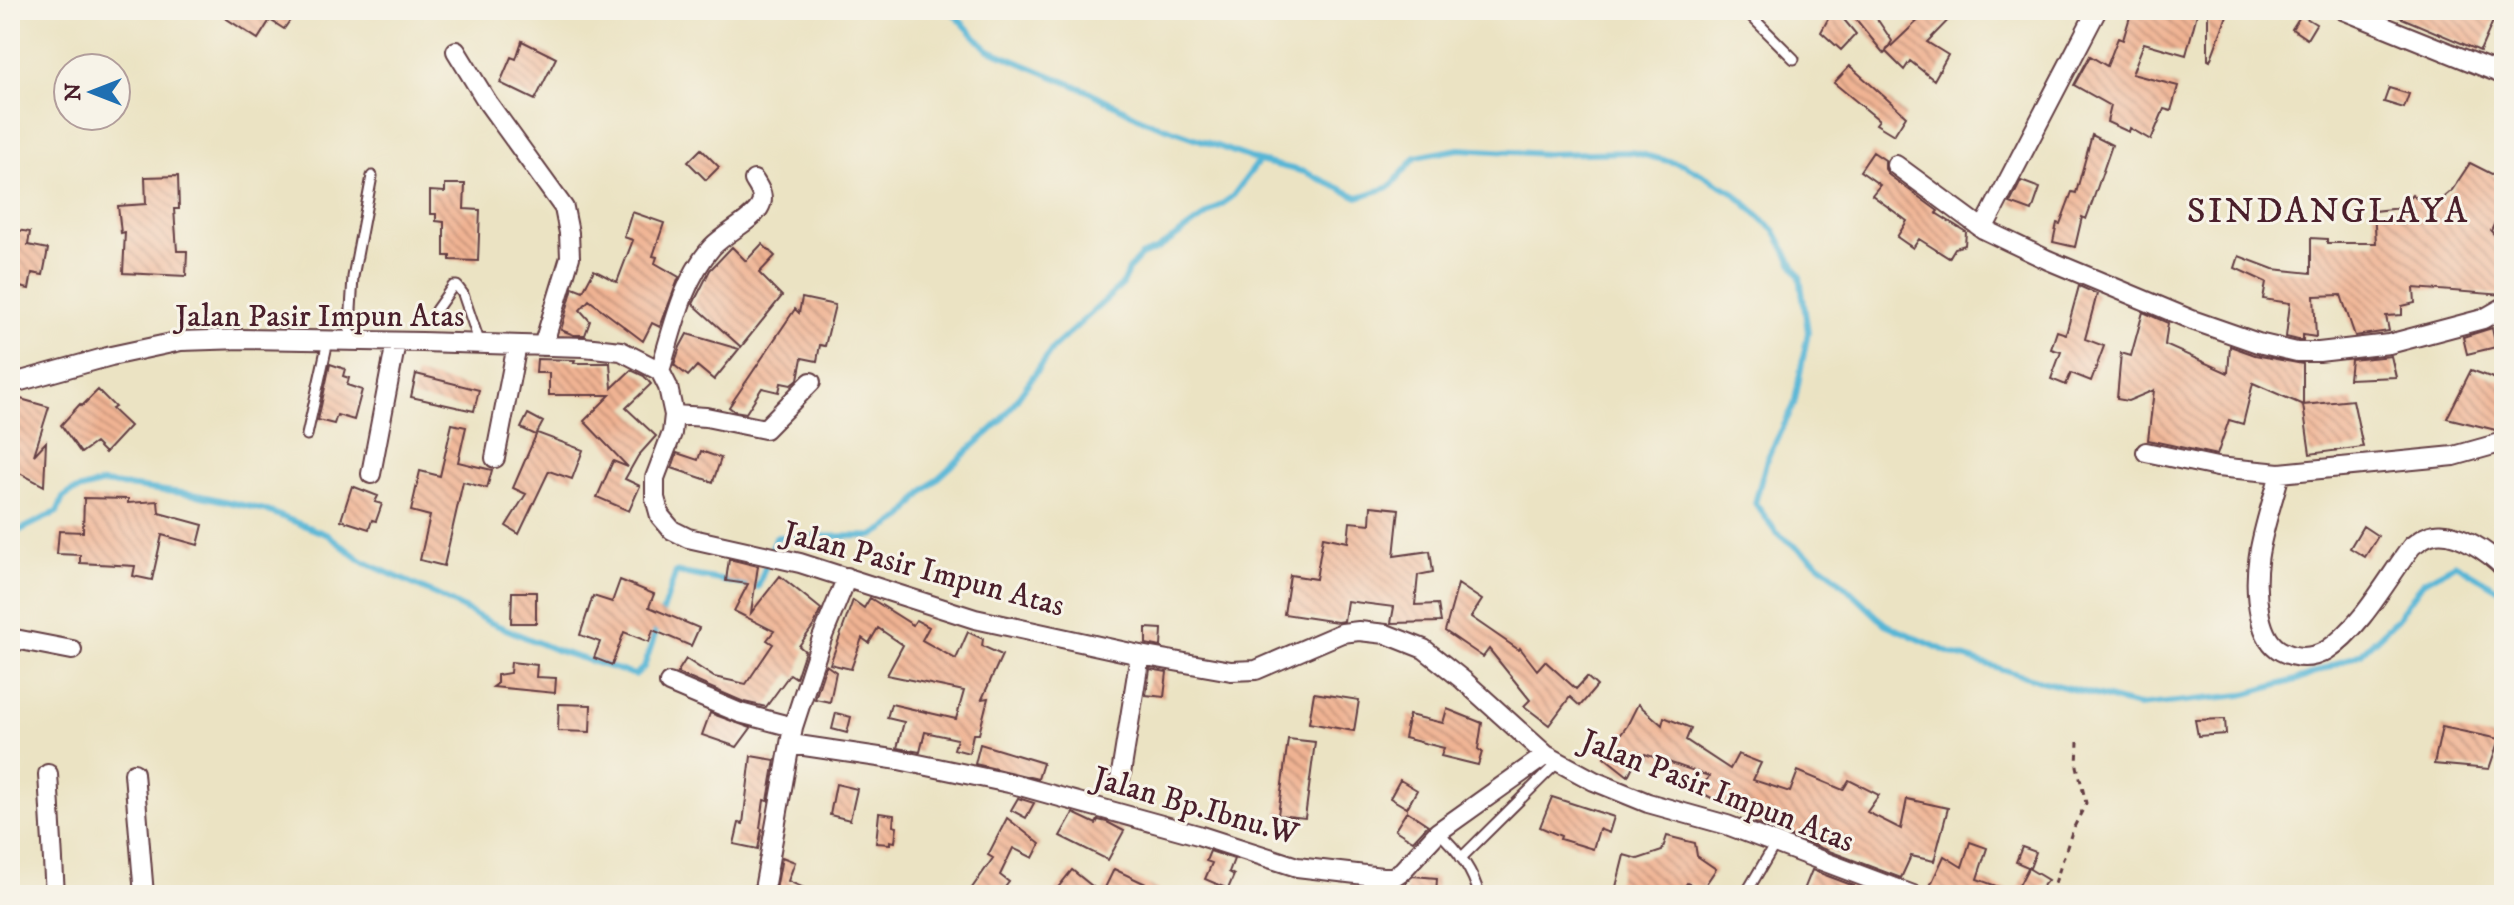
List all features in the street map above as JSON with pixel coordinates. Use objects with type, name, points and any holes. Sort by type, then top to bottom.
[{"type":"street","points":[[1983,229],[2097,10]]},
{"type":"street","points":[[2343,10],[2381,18],[2504,75]]},
{"type":"street","points":[[456,51],[488,103],[564,208],[570,257],[543,346]]},
{"type":"street","points":[[1896,165],[1983,229],[2048,260],[2192,320],[2258,343],[2297,352],[2393,343],[2483,319],[2504,307]]},
{"type":"street","points":[[754,180],[761,191],[759,209],[716,243],[702,259],[689,284],[660,371],[668,387],[674,415],[706,417],[765,429],[811,382]]},
{"type":"street","name":"Jalan Pasir Impun Atas","points":[[10,384],[111,356],[181,341],[242,339],[517,345],[621,351],[660,371]]},
{"type":"street","points":[[371,474],[396,342]]},
{"type":"street","points":[[495,458],[517,345]]},
{"type":"street","name":"Jalan Pasir Impun Atas","points":[[674,415],[672,433],[655,478],[655,498],[660,516],[672,530],[688,538],[800,563],[975,619],[1140,655],[1231,671],[1256,670],[1342,633],[1386,634],[1424,649],[1552,758],[1594,781],[1648,803],[1727,825],[1913,895]]},
{"type":"street","points":[[2146,452],[2217,467],[2280,473],[2454,456],[2504,442]]},
{"type":"street","points":[[2280,473],[2256,561],[2256,595],[2263,631],[2275,648],[2294,658],[2327,650],[2351,628],[2412,546],[2424,538],[2437,533],[2461,538],[2492,556],[2504,568]]},
{"type":"street","points":[[763,895],[792,736],[822,638],[847,577]]},
{"type":"street","points":[[10,638],[72,650]]},
{"type":"street","points":[[1120,780],[1140,655]]},
{"type":"street","name":"Jalan Bp.Ibnu.W","points":[[669,683],[792,736],[1009,783],[1198,835],[1297,867],[1332,873],[1393,877],[1417,857],[1438,832],[1552,758]]},
{"type":"street","points":[[134,773],[144,895]]},
{"type":"street","points":[[48,774],[55,895]]},
{"type":"lane","points":[[1745,10],[1794,59]]},
{"type":"lane","points":[[349,342],[353,277],[372,176]]},
{"type":"lane","points":[[436,310],[453,286],[457,286],[463,294],[480,344]]},
{"type":"lane","points":[[307,435],[328,341]]},
{"type":"lane","points":[[1461,858],[1552,758]]},
{"type":"lane","points":[[1438,832],[1452,844],[1475,879],[1479,895]]},
{"type":"lane","points":[[1745,895],[1775,844]]},
{"type":"path","points":[[2051,895],[2073,829],[2086,803],[2077,766],[2078,742]]},
{"type":"building","points":[[213,10],[297,10],[284,29],[270,20],[258,39]]},
{"type":"building","points":[[1833,10],[1856,34],[1841,50],[1821,32]]},
{"type":"building","points":[[1862,10],[1871,10],[1892,41],[1886,51],[1929,10],[1958,10],[1927,42],[1948,55],[1934,80],[1910,61],[1904,70],[1886,52],[1884,54],[1855,18]]},
{"type":"building","points":[[2132,10],[2198,10],[2186,55],[2144,43],[2132,74],[2178,86],[2171,111],[2164,109],[2151,140],[2130,128],[2129,132],[2107,122],[2111,106],[2074,85],[2090,56],[2107,66],[2118,38],[2123,40]]},
{"type":"building","points":[[2208,10],[2229,10],[2210,61],[2208,60]]},
{"type":"building","points":[[2383,10],[2498,10],[2480,51]]},
{"type":"building","points":[[2301,15],[2316,24],[2307,39],[2292,29]]},
{"type":"building","points":[[522,41],[556,58],[535,100],[500,83],[511,57],[516,59]]},
{"type":"building","points":[[1850,66],[1906,116],[1894,135],[1876,124],[1879,120],[1834,83]]},
{"type":"building","points":[[2389,88],[2409,94],[2404,108],[2384,102]]},
{"type":"building","points":[[2092,135],[2112,145],[2093,200],[2086,219],[2082,217],[2075,247],[2053,242],[2057,223],[2060,224],[2072,192],[2076,193]]},
{"type":"building","points":[[701,149],[719,167],[706,180],[688,162]]},
{"type":"building","points":[[1873,152],[1885,160],[1889,175],[1938,211],[1936,213],[1966,232],[1965,245],[1955,248],[1949,258],[1919,239],[1913,248],[1897,237],[1907,221],[1872,195],[1880,185],[1860,171]]},
{"type":"building","points":[[2470,163],[2504,180],[2504,203],[2491,231],[2504,245],[2504,295],[2414,288],[2415,303],[2402,306],[2402,315],[2386,316],[2389,331],[2355,336],[2341,295],[2314,296],[2316,337],[2303,335],[2303,340],[2298,340],[2286,337],[2290,303],[2263,299],[2266,282],[2235,268],[2239,256],[2273,269],[2311,273],[2311,238],[2327,239],[2327,243],[2376,243],[2374,211],[2400,208],[2412,194],[2430,209],[2452,190]]},
{"type":"building","points":[[178,176],[179,209],[174,209],[177,251],[187,251],[186,276],[123,273],[125,232],[121,233],[118,206],[146,204],[145,177]]},
{"type":"building","points":[[2021,181],[2040,188],[2032,211],[2010,203]]},
{"type":"building","points":[[445,184],[465,184],[464,209],[480,210],[478,261],[450,260],[450,256],[444,256],[444,222],[436,221],[436,214],[430,214],[430,191],[445,192]]},
{"type":"building","points":[[632,212],[664,223],[653,256],[657,257],[655,263],[679,277],[660,327],[652,323],[643,341],[589,300],[580,310],[590,321],[585,335],[561,330],[573,287],[583,291],[594,270],[617,282],[633,240],[624,237]]},
{"type":"building","points":[[10,229],[30,232],[28,245],[48,249],[43,275],[32,273],[29,289],[10,285]]},
{"type":"building","points":[[762,244],[775,256],[759,273],[782,296],[741,347],[693,304],[710,270],[732,247],[746,261]]},
{"type":"building","points":[[2079,286],[2097,294],[2085,339],[2104,346],[2091,381],[2071,373],[2066,385],[2051,379],[2061,352],[2051,349],[2057,331],[2066,334]]},
{"type":"building","points":[[802,298],[835,305],[825,346],[820,345],[817,361],[802,358],[798,379],[791,385],[781,383],[779,392],[762,388],[746,413],[734,411],[729,407],[795,309],[799,313]]},
{"type":"building","points":[[2143,312],[2168,323],[2165,345],[2228,373],[2230,346],[2255,355],[2303,364],[2303,405],[2253,383],[2243,424],[2229,420],[2217,455],[2148,440],[2154,390],[2128,401],[2117,399],[2121,353],[2131,356]]},
{"type":"building","points":[[2492,328],[2496,347],[2467,354],[2463,337]]},
{"type":"building","points":[[687,334],[739,349],[714,380],[697,366],[688,376],[674,365]]},
{"type":"building","points":[[2391,356],[2396,377],[2349,379],[2351,360]]},
{"type":"building","points":[[537,359],[610,363],[612,388],[631,370],[644,376],[651,384],[626,408],[656,436],[638,456],[625,479],[640,486],[629,511],[597,497],[613,461],[628,467],[584,421],[610,395],[549,395],[549,373],[536,373]]},
{"type":"building","points":[[330,364],[345,369],[343,376],[349,378],[347,385],[362,390],[354,420],[337,415],[334,424],[318,420]]},
{"type":"building","points":[[2471,370],[2504,382],[2504,418],[2500,431],[2447,418]]},
{"type":"building","points":[[416,374],[479,390],[474,411],[411,397]]},
{"type":"building","points":[[98,390],[130,426],[105,453],[95,443],[81,453],[61,425]]},
{"type":"building","points":[[10,396],[49,407],[34,455],[46,442],[44,486],[10,468]]},
{"type":"building","points":[[2353,400],[2363,447],[2310,454],[2303,405]]},
{"type":"building","points":[[528,414],[543,422],[537,433],[583,450],[572,479],[549,471],[519,534],[506,526],[526,494],[513,488],[536,435],[521,428]]},
{"type":"building","points":[[452,424],[466,427],[458,462],[492,470],[487,488],[463,482],[444,566],[420,560],[430,516],[411,511],[420,471],[440,476]]},
{"type":"building","points":[[701,451],[721,458],[713,482],[672,468],[677,453],[698,460]]},
{"type":"building","points":[[352,486],[378,496],[375,502],[382,504],[376,521],[372,520],[369,529],[341,520]]},
{"type":"building","points":[[84,498],[128,499],[128,503],[158,501],[159,513],[203,525],[198,545],[162,535],[152,580],[133,576],[135,566],[80,563],[80,555],[57,554],[59,531],[83,532]]},
{"type":"building","points":[[1371,506],[1399,509],[1394,556],[1430,551],[1433,572],[1418,575],[1415,605],[1438,604],[1441,622],[1391,623],[1394,607],[1347,601],[1344,621],[1284,614],[1290,575],[1316,579],[1323,537],[1348,542],[1350,522],[1370,524]]},
{"type":"building","points":[[2363,526],[2378,536],[2365,557],[2350,548]]},
{"type":"building","points":[[729,559],[758,566],[751,613],[780,576],[821,609],[799,646],[805,651],[796,678],[790,674],[766,707],[744,702],[677,673],[686,659],[714,677],[746,684],[773,644],[767,640],[774,631],[734,611],[748,584],[726,581]]},
{"type":"building","points":[[620,580],[654,594],[649,607],[699,628],[691,646],[653,630],[649,642],[624,632],[612,665],[594,658],[600,642],[580,635],[593,596],[612,602]]},
{"type":"building","points":[[1458,584],[1482,600],[1471,617],[1520,648],[1537,670],[1545,661],[1576,689],[1587,677],[1597,686],[1580,706],[1570,697],[1549,725],[1524,706],[1530,700],[1489,649],[1483,657],[1445,631]]},
{"type":"building","points":[[512,592],[536,592],[536,623],[511,623]]},
{"type":"building","points":[[870,598],[913,625],[916,620],[929,627],[922,640],[956,659],[968,632],[983,639],[982,646],[1002,655],[982,699],[988,698],[979,734],[973,734],[969,753],[954,749],[957,739],[925,732],[920,752],[897,748],[904,722],[887,718],[891,704],[956,719],[964,691],[887,675],[903,645],[878,628],[869,643],[862,638],[851,669],[830,664],[853,600],[864,608]]},
{"type":"building","points":[[1146,628],[1162,629],[1161,647],[1146,644]]},
{"type":"building","points":[[511,662],[537,665],[536,677],[556,678],[555,693],[493,687],[497,684],[497,675],[510,673]]},
{"type":"building","points":[[826,665],[836,672],[830,702],[815,699]]},
{"type":"building","points":[[1150,669],[1167,672],[1164,697],[1146,695]]},
{"type":"building","points":[[1314,693],[1359,700],[1354,731],[1309,723]]},
{"type":"building","points":[[559,704],[591,705],[590,732],[558,731]]},
{"type":"building","points":[[1638,704],[1662,725],[1664,717],[1691,728],[1686,740],[1730,769],[1738,754],[1761,763],[1753,780],[1790,792],[1798,771],[1843,790],[1849,780],[1879,795],[1867,812],[1901,829],[1907,799],[1948,808],[1934,861],[1911,856],[1901,878],[1755,823],[1700,792],[1709,776],[1645,754],[1643,760],[1638,756],[1628,776],[1604,757],[1627,726]]},
{"type":"building","points":[[1447,709],[1482,723],[1478,749],[1482,752],[1478,765],[1441,756],[1444,748],[1404,738],[1409,715],[1443,723]]},
{"type":"building","points":[[710,713],[751,728],[737,747],[702,735]]},
{"type":"building","points":[[836,713],[851,717],[847,733],[832,729]]},
{"type":"building","points":[[2225,719],[2226,734],[2198,736],[2195,720]]},
{"type":"building","points":[[2442,727],[2499,739],[2489,769],[2434,764]]},
{"type":"building","points":[[1288,739],[1315,742],[1305,818],[1278,815]]},
{"type":"building","points":[[980,744],[1043,763],[1038,779],[975,764]]},
{"type":"building","points":[[751,756],[775,760],[768,801],[764,800],[758,849],[734,844],[739,823],[743,824]]},
{"type":"building","points":[[1400,780],[1417,790],[1407,808],[1390,798]]},
{"type":"building","points":[[836,784],[857,789],[850,820],[830,815]]},
{"type":"building","points":[[1552,797],[1614,817],[1609,833],[1599,829],[1593,849],[1560,839],[1561,836],[1540,827]]},
{"type":"building","points":[[1018,798],[1034,803],[1026,818],[1011,810]]},
{"type":"building","points":[[1407,811],[1428,825],[1413,841],[1395,830]]},
{"type":"building","points":[[879,813],[894,815],[893,826],[897,827],[895,842],[876,843]]},
{"type":"building","points":[[1073,813],[1096,824],[1098,820],[1107,822],[1124,831],[1108,860],[1060,836]]},
{"type":"building","points":[[1007,818],[1040,844],[1033,858],[1013,848],[1000,875],[1009,882],[999,895],[967,895],[993,858],[988,855]]},
{"type":"building","points":[[1667,836],[1695,843],[1697,856],[1716,869],[1702,890],[1687,883],[1679,895],[1649,891],[1648,895],[1614,895],[1624,855],[1638,859],[1662,851]]},
{"type":"building","points":[[1970,842],[1987,848],[1977,879],[2015,895],[1926,895],[1944,856],[1962,867]]},
{"type":"building","points":[[2022,847],[2036,852],[2030,868],[2016,862]]},
{"type":"building","points":[[1210,851],[1234,859],[1229,872],[1234,875],[1228,889],[1205,879],[1212,863],[1206,861]]},
{"type":"building","points":[[782,857],[795,862],[788,881],[820,895],[775,895]]},
{"type":"building","points":[[2028,868],[2048,880],[2035,895],[2016,891]]},
{"type":"building","points":[[1114,869],[1169,895],[1052,895],[1072,870],[1102,894]]},
{"type":"building","points":[[1812,870],[1854,886],[1852,895],[1802,895]]},
{"type":"building","points":[[1413,876],[1437,878],[1436,895],[1406,895],[1406,882]]},
{"type":"waterway","points":[[950,10],[987,49],[1088,91],[1144,120],[1259,161],[1305,172],[1358,197],[1390,187],[1416,157],[1459,149],[1546,154],[1631,152],[1685,165],[1733,192],[1775,231],[1800,277],[1808,332],[1794,405],[1767,459],[1755,503],[1777,533],[1829,571],[1885,624],[1950,653],[2138,706],[2242,695],[2303,678],[2361,653],[2397,619],[2424,581],[2456,564],[2504,593]]},
{"type":"waterway","points":[[10,535],[57,512],[63,498],[71,492],[103,483],[197,495],[265,510],[328,535],[362,561],[489,622],[558,651],[635,675],[644,667],[676,572],[758,587],[776,537],[873,536],[902,518],[924,491],[1002,420],[1053,348],[1121,286],[1129,269],[1141,256],[1158,249],[1232,197],[1259,161]]},
{"type":"district","name":"SINDANGLAYA","points":[[2328,209]]}]
